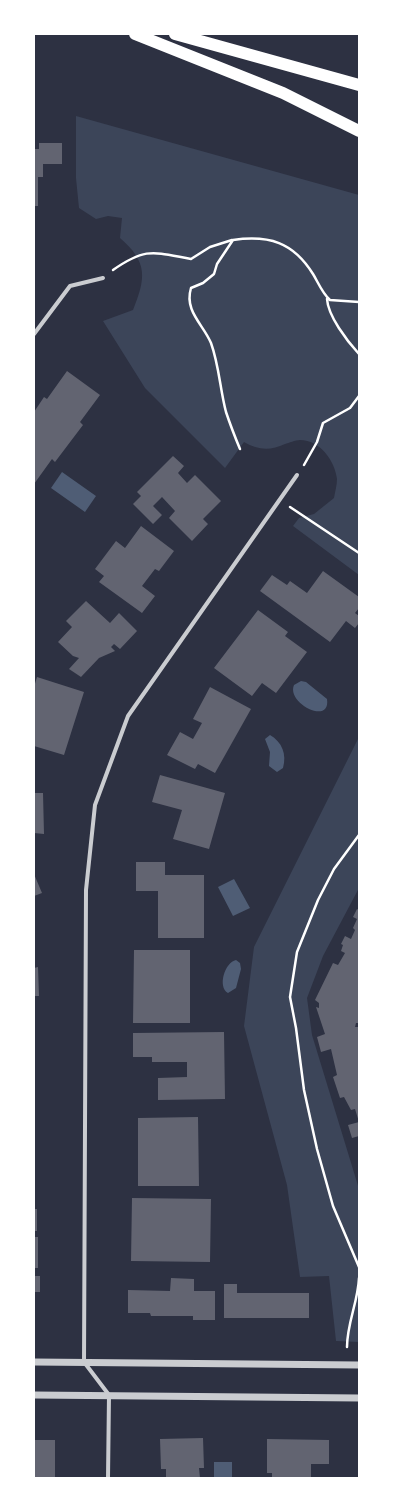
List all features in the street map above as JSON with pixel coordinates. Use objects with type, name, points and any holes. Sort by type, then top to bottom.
[{"type":"highway","points":[[135,34],[283,93],[359,131]]},
{"type":"highway","points":[[175,34],[359,85]]},
{"type":"street","points":[[34,334],[70,286],[103,278]]},
{"type":"street","points":[[108,1478],[109,1395],[84,1362],[86,890],[95,805],[128,716],[297,476]]},
{"type":"street","points":[[34,1362],[359,1365]]},
{"type":"street","points":[[34,1394],[359,1398]]},
{"type":"path","points":[[103,278],[133,257],[155,252],[191,259],[210,247],[233,240],[250,238],[267,239],[287,246],[303,259],[327,298],[327,307],[348,342],[359,354]]},
{"type":"path","points":[[233,240],[217,264],[214,274],[203,283],[191,288],[189,295],[191,310],[212,348],[226,412],[240,449]]},
{"type":"path","points":[[327,298],[330,300],[359,302]]},
{"type":"path","points":[[297,476],[317,442],[324,423],[350,408],[359,396]]},
{"type":"path","points":[[280,500],[359,553]]},
{"type":"path","points":[[359,835],[334,869],[318,900],[297,952],[290,996],[296,1028],[304,1090],[316,1149],[333,1206],[359,1267]]},
{"type":"path","points":[[347,1347],[351,1314],[359,1294],[359,1278]]},
{"type":"shaded area","points":[[76,116],[359,195],[359,575],[293,526],[299,518],[314,514],[334,498],[337,479],[336,472],[330,459],[320,448],[307,441],[300,440],[269,449],[254,447],[244,442],[225,468],[145,388],[103,321],[133,310],[140,289],[142,271],[136,255],[120,238],[122,218],[108,216],[96,219],[79,208],[76,178]]},
{"type":"shaded area","points":[[62,472],[96,496],[85,512],[51,488]]},
{"type":"shaded area","points":[[301,681],[306,682],[327,699],[326,707],[322,711],[309,709],[296,699],[293,692],[294,685]]},
{"type":"shaded area","points":[[270,735],[278,741],[284,753],[283,768],[277,772],[269,766],[270,752],[265,739]]},
{"type":"shaded area","points":[[359,737],[359,888],[323,956],[307,998],[312,1035],[359,1189],[359,1342],[336,1341],[329,1276],[300,1277],[287,1185],[244,1026],[254,947]]},
{"type":"shaded area","points":[[234,879],[250,908],[233,916],[218,887]]},
{"type":"shaded area","points":[[236,960],[240,963],[241,969],[236,988],[228,993],[223,986],[224,975],[229,965]]},
{"type":"shaded area","points":[[214,1462],[232,1462],[232,1478],[214,1478]]},
{"type":"building","points":[[39,143],[62,143],[62,164],[43,164],[43,177],[38,177],[38,206],[34,206],[34,149],[39,149]]},
{"type":"building","points":[[67,371],[100,395],[80,422],[83,425],[55,462],[52,459],[34,484],[34,412],[44,397],[47,399]]},
{"type":"building","points":[[173,456],[184,466],[178,473],[187,483],[195,475],[221,501],[203,519],[208,524],[192,541],[169,518],[175,511],[162,497],[153,506],[162,515],[153,524],[133,504],[141,496],[137,492]]},
{"type":"building","points":[[141,526],[174,551],[159,571],[155,569],[142,586],[155,596],[142,613],[99,582],[104,576],[95,569],[116,541],[125,548]]},
{"type":"building","points":[[323,571],[359,597],[359,608],[355,613],[359,616],[359,623],[355,628],[346,621],[330,642],[260,591],[272,575],[287,585],[290,581],[307,593]]},
{"type":"building","points":[[86,601],[110,623],[119,613],[137,631],[120,649],[114,644],[111,647],[115,651],[99,658],[81,677],[69,669],[79,658],[73,656],[58,642],[72,627],[66,621]]},
{"type":"building","points":[[258,610],[288,632],[285,636],[307,652],[276,693],[262,683],[252,696],[214,668]]},
{"type":"building","points":[[37,677],[84,692],[64,755],[34,746],[34,687]]},
{"type":"building","points":[[210,687],[251,709],[215,773],[198,764],[195,769],[167,755],[180,732],[193,739],[202,723],[193,719]]},
{"type":"building","points":[[160,775],[225,793],[209,849],[173,839],[182,810],[152,802]]},
{"type":"building","points":[[34,793],[43,793],[44,834],[34,833]]},
{"type":"building","points":[[136,862],[165,862],[165,875],[204,875],[204,938],[158,938],[158,891],[136,891]]},
{"type":"building","points":[[34,874],[42,893],[34,896]]},
{"type":"building","points":[[357,909],[359,910],[359,1023],[356,1023],[355,1027],[359,1027],[359,1122],[355,1109],[351,1110],[344,1097],[340,1098],[333,1077],[337,1075],[331,1049],[321,1052],[317,1037],[325,1034],[316,1007],[319,1008],[319,1003],[315,1000],[333,963],[338,965],[345,953],[341,951],[343,945],[341,944],[345,936],[351,939],[355,930],[353,928],[357,919],[353,917]]},
{"type":"building","points":[[134,950],[190,950],[190,1023],[133,1023]]},
{"type":"building","points":[[38,967],[39,996],[34,996],[34,968]]},
{"type":"building","points":[[224,1032],[225,1099],[158,1100],[158,1078],[187,1077],[187,1062],[152,1062],[152,1057],[133,1057],[133,1033]]},
{"type":"building","points":[[198,1117],[199,1186],[138,1186],[138,1118]]},
{"type":"building","points":[[359,1122],[359,1136],[352,1138],[348,1125]]},
{"type":"building","points":[[132,1198],[211,1199],[210,1262],[131,1261]]},
{"type":"building","points":[[34,1209],[37,1209],[37,1231],[34,1231]]},
{"type":"building","points":[[34,1237],[38,1237],[38,1268],[34,1268]]},
{"type":"building","points":[[34,1276],[40,1276],[40,1292],[34,1292]]},
{"type":"building","points":[[171,1278],[194,1279],[194,1291],[215,1291],[215,1320],[193,1320],[193,1316],[151,1316],[150,1313],[128,1313],[128,1290],[170,1291]]},
{"type":"building","points":[[224,1284],[237,1284],[237,1293],[309,1293],[309,1318],[224,1318]]},
{"type":"building","points":[[203,1438],[204,1468],[199,1468],[200,1478],[166,1478],[166,1469],[161,1469],[160,1439]]},
{"type":"building","points":[[267,1439],[329,1440],[329,1464],[311,1464],[311,1478],[272,1478],[272,1473],[267,1473]]},
{"type":"building","points":[[34,1440],[55,1440],[55,1478],[34,1478]]}]
